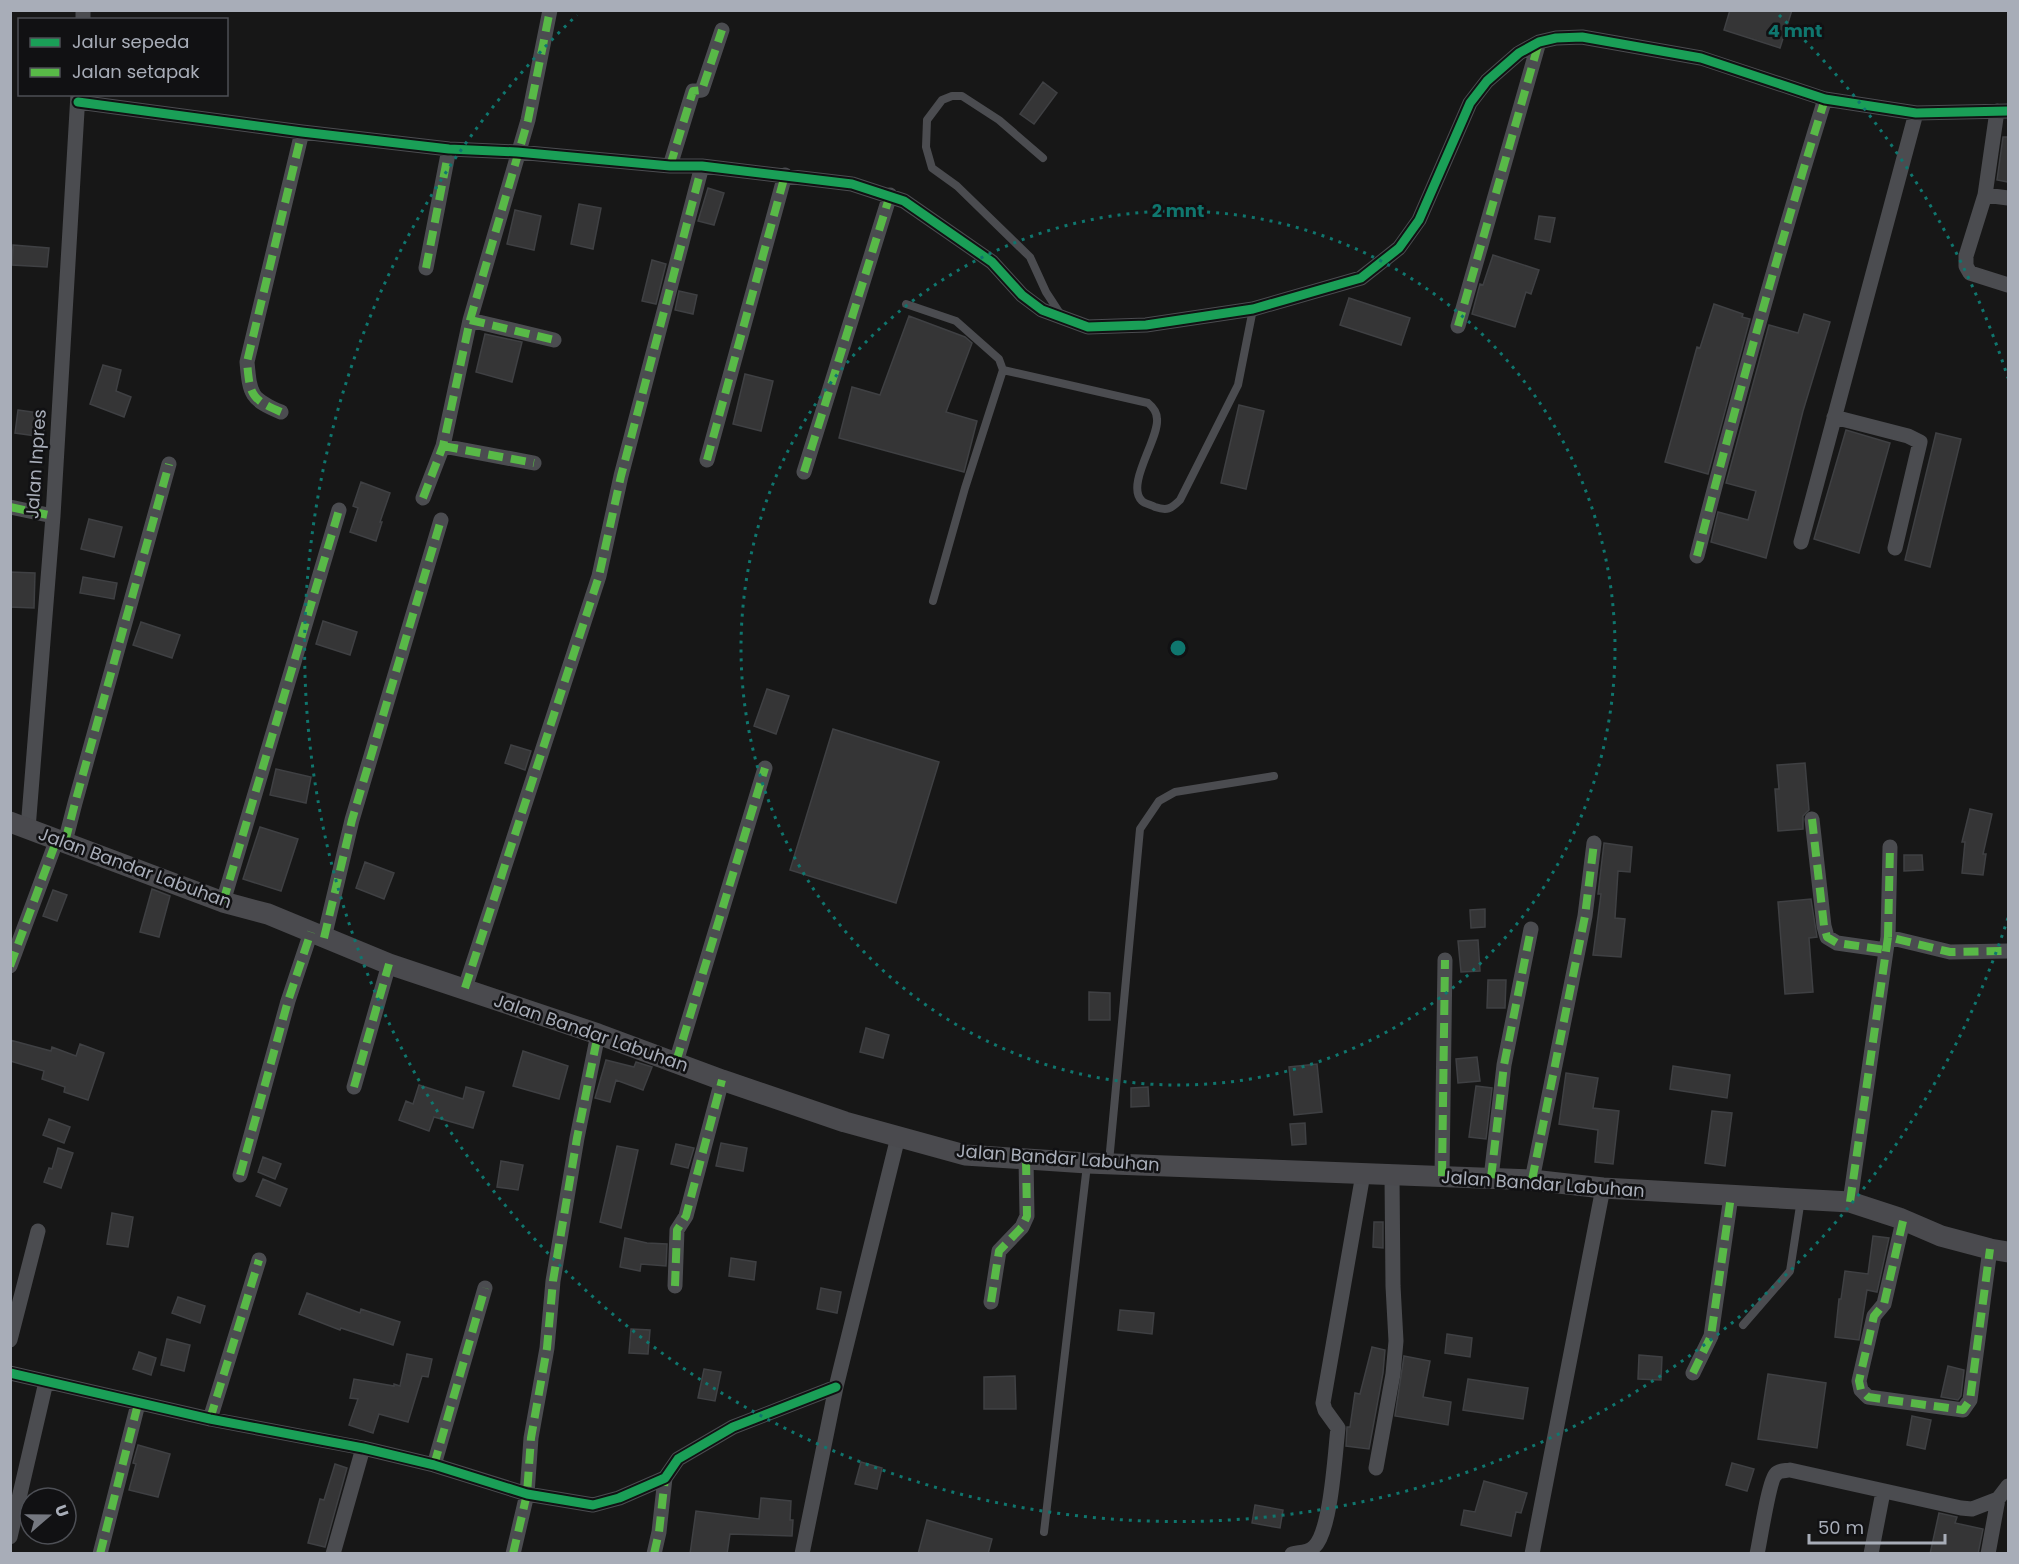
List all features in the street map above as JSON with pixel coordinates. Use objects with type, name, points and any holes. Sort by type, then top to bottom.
[{"type":"main road","name":"Jalan Bandar Labuhan","points":[[19,825],[223,902],[268,914],[389,964],[598,1034],[845,1122],[965,1155],[1109,1164],[1532,1180],[1603,1188],[1850,1202],[1941,1236],[1999,1250]]},
{"type":"street","points":[[423,498],[443,446],[470,320],[528,120],[550,10]]},
{"type":"street","points":[[670,166],[693,91],[702,90],[722,30]]},
{"type":"street","points":[[78,98],[302,132],[449,149],[517,152],[670,166],[702,166],[852,184],[904,201],[992,262],[1022,295],[1042,310],[1088,327],[1118,326],[1253,309],[1361,278],[1400,248],[1419,220],[1470,103],[1487,81],[1519,52],[1539,42],[1556,38],[1582,37],[1701,58],[1825,99],[1916,113],[2003,111],[1985,195],[1966,256],[1966,266],[1970,273],[2008,285]]},
{"type":"street","points":[[1458,326],[1539,42]]},
{"type":"street","name":"Jalan Inpres","points":[[19,825],[53,516],[78,98]]},
{"type":"street","points":[[1698,556],[1725,444],[1825,99]]},
{"type":"street","points":[[1800,542],[1916,113]]},
{"type":"street","points":[[281,411],[259,403],[250,387],[247,362],[302,132]]},
{"type":"street","points":[[426,268],[449,149]]},
{"type":"street","points":[[465,988],[599,576],[621,476],[702,166]]},
{"type":"street","points":[[707,460],[785,175]]},
{"type":"street","points":[[804,471],[890,195]]},
{"type":"street","points":[[1985,195],[2008,198]]},
{"type":"street","points":[[470,320],[554,340]]},
{"type":"street","points":[[1834,417],[1908,436],[1920,442],[1895,548]]},
{"type":"street","points":[[443,446],[534,463]]},
{"type":"street","points":[[10,966],[61,841],[169,464]]},
{"type":"street","points":[[10,507],[53,516]]},
{"type":"street","points":[[223,902],[339,510]]},
{"type":"street","points":[[240,1175],[288,1001],[317,935],[441,520]]},
{"type":"street","points":[[676,1062],[765,768]]},
{"type":"street","points":[[1812,819],[1824,926],[1827,937],[1837,944],[1887,944],[1950,952],[2008,951]]},
{"type":"street","points":[[1532,1180],[1583,927],[1594,843]]},
{"type":"street","points":[[1850,1202],[1887,944],[1890,847]]},
{"type":"street","points":[[1491,1179],[1504,1065],[1531,929]]},
{"type":"street","points":[[1442,1176],[1445,960]]},
{"type":"street","points":[[354,1087],[389,964]]},
{"type":"street","points":[[513,1554],[528,1494],[531,1438],[547,1348],[553,1281],[577,1137],[598,1034]]},
{"type":"street","points":[[675,1286],[677,1230],[686,1216],[722,1080]]},
{"type":"street","points":[[802,1554],[836,1387],[898,1137]]},
{"type":"street","points":[[991,1302],[999,1251],[1022,1227],[1027,1216],[1026,1159]]},
{"type":"street","points":[[1292,1554],[1306,1552],[1315,1547],[1326,1523],[1338,1428],[1325,1410],[1323,1403],[1363,1174]]},
{"type":"street","points":[[1376,1468],[1393,1374],[1396,1341],[1392,1176]]},
{"type":"street","points":[[1532,1554],[1603,1188]]},
{"type":"street","points":[[1693,1373],[1711,1336],[1731,1196]]},
{"type":"street","points":[[1903,1221],[1884,1304],[1874,1317],[1859,1381],[1861,1390],[1868,1397],[1963,1410],[1967,1406],[1999,1250]]},
{"type":"street","points":[[10,1340],[39,1231]]},
{"type":"street","points":[[210,1419],[259,1260]]},
{"type":"street","points":[[434,1465],[484,1288]]},
{"type":"street","points":[[10,1373],[138,1404],[363,1448],[434,1465],[528,1494],[593,1504],[619,1498],[665,1478]]},
{"type":"street","points":[[10,1537],[46,1382]]},
{"type":"street","points":[[654,1554],[665,1478],[678,1459],[733,1427],[836,1387]]},
{"type":"street","points":[[100,1554],[138,1404]]},
{"type":"street","points":[[333,1554],[363,1448]]},
{"type":"street","points":[[1757,1554],[1774,1476],[1778,1472],[1790,1470],[1961,1508],[1972,1509],[1998,1499]]},
{"type":"street","points":[[1988,1554],[1998,1499],[2008,1486]]},
{"type":"street","points":[[1871,1554],[1883,1492]]},
{"type":"lane","points":[[1043,158],[999,120],[962,96],[952,96],[942,100],[927,120],[926,147],[932,168],[957,186],[1030,257],[1046,292],[1064,319]]},
{"type":"lane","points":[[906,304],[956,321],[999,358],[1003,370],[965,488],[933,601]]},
{"type":"lane","points":[[1003,370],[1148,403],[1154,408],[1158,421],[1138,483],[1138,494],[1143,502],[1164,510],[1172,508],[1180,500],[1238,385],[1253,309]]},
{"type":"lane","points":[[1109,1164],[1140,829],[1159,801],[1175,792],[1274,776]]},
{"type":"lane","points":[[1044,1532],[1087,1163]]},
{"type":"lane","points":[[1743,1325],[1790,1271],[1801,1198]]},
{"type":"building","points":[[1730,10],[1792,10],[1780,48],[1724,30]]},
{"type":"building","points":[[1043,82],[1057,93],[1034,124],[1020,114]]},
{"type":"building","points":[[2003,137],[2008,137],[2008,182],[1997,180]]},
{"type":"building","points":[[708,188],[724,193],[714,225],[698,221]]},
{"type":"building","points":[[579,204],[601,208],[593,249],[571,244]]},
{"type":"building","points":[[515,210],[541,216],[534,250],[507,244]]},
{"type":"building","points":[[1539,216],[1555,218],[1550,242],[1535,239]]},
{"type":"building","points":[[13,245],[49,248],[47,267],[12,265]]},
{"type":"building","points":[[1493,255],[1539,270],[1531,294],[1526,292],[1515,327],[1472,314],[1480,284],[1483,285]]},
{"type":"building","points":[[652,260],[666,264],[656,304],[642,301]]},
{"type":"building","points":[[679,291],[697,295],[693,314],[675,310]]},
{"type":"building","points":[[1349,298],[1410,318],[1401,345],[1340,325]]},
{"type":"building","points":[[1714,304],[1743,314],[1742,317],[1750,319],[1708,474],[1665,462],[1697,347],[1700,348]]},
{"type":"building","points":[[1804,314],[1830,322],[1803,411],[1766,558],[1711,542],[1718,512],[1748,520],[1756,491],[1726,483],[1769,325],[1798,333]]},
{"type":"building","points":[[909,316],[965,337],[972,343],[946,412],[977,421],[964,472],[839,438],[852,387],[880,395]]},
{"type":"building","points":[[485,334],[522,342],[512,382],[476,372]]},
{"type":"building","points":[[103,365],[121,370],[116,391],[131,397],[124,417],[90,404]]},
{"type":"building","points":[[745,374],[773,381],[761,431],[733,424]]},
{"type":"building","points":[[1239,405],[1264,411],[1246,489],[1221,483]]},
{"type":"building","points":[[18,410],[46,414],[43,437],[15,433]]},
{"type":"building","points":[[1846,430],[1890,443],[1859,553],[1814,539]]},
{"type":"building","points":[[1936,433],[1961,439],[1930,567],[1905,560]]},
{"type":"building","points":[[361,482],[390,493],[376,541],[350,532],[358,508],[353,506]]},
{"type":"building","points":[[89,519],[122,527],[114,557],[81,549]]},
{"type":"building","points":[[10,572],[35,573],[34,608],[10,607]]},
{"type":"building","points":[[83,577],[117,583],[114,599],[80,593]]},
{"type":"building","points":[[323,621],[357,632],[350,655],[316,644]]},
{"type":"building","points":[[141,622],[180,635],[172,658],[133,645]]},
{"type":"building","points":[[767,689],[789,696],[776,734],[754,726]]},
{"type":"building","points":[[833,729],[939,762],[896,903],[790,870]]},
{"type":"building","points":[[511,745],[531,751],[525,770],[505,763]]},
{"type":"building","points":[[1805,763],[1809,810],[1803,816],[1803,829],[1778,831],[1775,789],[1779,789],[1777,765]]},
{"type":"building","points":[[276,769],[311,777],[306,803],[270,795]]},
{"type":"building","points":[[1970,809],[1992,814],[1983,854],[1986,854],[1983,875],[1962,873],[1965,842],[1962,842]]},
{"type":"building","points":[[260,827],[298,839],[281,891],[243,879]]},
{"type":"building","points":[[1604,843],[1632,847],[1630,872],[1618,871],[1615,918],[1625,919],[1621,957],[1593,955],[1601,894],[1598,894]]},
{"type":"building","points":[[1904,855],[1922,855],[1923,870],[1904,871]]},
{"type":"building","points":[[365,862],[394,873],[384,899],[356,888]]},
{"type":"building","points":[[152,889],[170,896],[159,937],[140,932]]},
{"type":"building","points":[[53,890],[67,895],[57,921],[43,916]]},
{"type":"building","points":[[1811,899],[1817,937],[1809,938],[1813,992],[1785,994],[1778,902]]},
{"type":"building","points":[[1485,909],[1485,927],[1471,928],[1470,910]]},
{"type":"building","points":[[1478,940],[1480,971],[1461,972],[1458,941]]},
{"type":"building","points":[[1488,980],[1506,980],[1505,1008],[1487,1008]]},
{"type":"building","points":[[1089,992],[1110,993],[1110,1020],[1089,1020]]},
{"type":"building","points":[[866,1028],[889,1035],[883,1058],[860,1052]]},
{"type":"building","points":[[10,1040],[51,1051],[52,1047],[76,1056],[80,1044],[104,1053],[88,1100],[64,1092],[65,1087],[42,1079],[44,1071],[10,1061]]},
{"type":"building","points":[[523,1051],[568,1066],[559,1099],[513,1086]]},
{"type":"building","points":[[1477,1057],[1480,1081],[1458,1083],[1456,1059]]},
{"type":"building","points":[[606,1060],[634,1067],[636,1062],[652,1067],[643,1090],[616,1080],[610,1102],[595,1098]]},
{"type":"building","points":[[1317,1064],[1322,1112],[1294,1115],[1289,1067]]},
{"type":"building","points":[[1673,1066],[1730,1075],[1727,1098],[1670,1089]]},
{"type":"building","points":[[1566,1073],[1598,1078],[1593,1108],[1619,1111],[1613,1164],[1595,1162],[1598,1130],[1559,1124]]},
{"type":"building","points":[[419,1085],[463,1099],[466,1087],[484,1092],[473,1128],[434,1117],[429,1131],[399,1120],[406,1101],[413,1104]]},
{"type":"building","points":[[1476,1086],[1492,1088],[1486,1139],[1469,1137]]},
{"type":"building","points":[[1148,1087],[1149,1106],[1131,1107],[1131,1088]]},
{"type":"building","points":[[1712,1111],[1732,1113],[1725,1166],[1705,1163]]},
{"type":"building","points":[[49,1119],[70,1127],[64,1143],[43,1135]]},
{"type":"building","points":[[1305,1123],[1306,1144],[1292,1145],[1290,1124]]},
{"type":"building","points":[[721,1143],[747,1148],[743,1171],[716,1166]]},
{"type":"building","points":[[676,1144],[694,1148],[688,1168],[671,1164]]},
{"type":"building","points":[[617,1146],[638,1150],[621,1228],[600,1222]]},
{"type":"building","points":[[58,1148],[73,1153],[61,1188],[44,1182],[49,1168],[52,1169]]},
{"type":"building","points":[[263,1157],[281,1164],[275,1179],[258,1172]]},
{"type":"building","points":[[501,1161],[523,1165],[518,1190],[497,1187]]},
{"type":"building","points":[[263,1179],[287,1189],[280,1206],[256,1196]]},
{"type":"building","points":[[112,1213],[133,1217],[128,1247],[107,1244]]},
{"type":"building","points":[[1374,1222],[1383,1222],[1383,1248],[1373,1247]]},
{"type":"building","points":[[1873,1236],[1889,1238],[1877,1292],[1867,1290],[1859,1340],[1835,1337],[1845,1271],[1868,1274]]},
{"type":"building","points":[[625,1238],[647,1243],[667,1244],[666,1266],[641,1264],[640,1271],[620,1267]]},
{"type":"building","points":[[731,1258],[756,1262],[754,1280],[729,1276]]},
{"type":"building","points":[[821,1288],[841,1292],[837,1313],[817,1309]]},
{"type":"building","points":[[307,1293],[360,1313],[361,1309],[400,1322],[393,1345],[341,1328],[340,1330],[299,1314]]},
{"type":"building","points":[[178,1297],[205,1306],[200,1323],[172,1313]]},
{"type":"building","points":[[1120,1310],[1154,1313],[1152,1334],[1118,1330]]},
{"type":"building","points":[[631,1329],[650,1330],[648,1354],[629,1353]]},
{"type":"building","points":[[1447,1334],[1472,1338],[1470,1357],[1445,1353]]},
{"type":"building","points":[[167,1339],[190,1345],[184,1371],[161,1365]]},
{"type":"building","points":[[1372,1347],[1385,1350],[1369,1449],[1346,1446],[1347,1427],[1350,1427],[1355,1393],[1360,1394]]},
{"type":"building","points":[[139,1352],[156,1358],[151,1375],[133,1369]]},
{"type":"building","points":[[407,1354],[432,1359],[428,1377],[422,1376],[408,1422],[379,1414],[373,1433],[349,1425],[358,1399],[350,1398],[354,1379],[400,1386]]},
{"type":"building","points":[[1639,1355],[1662,1357],[1661,1380],[1638,1379]]},
{"type":"building","points":[[1404,1356],[1430,1361],[1423,1397],[1451,1402],[1448,1425],[1395,1416]]},
{"type":"building","points":[[1948,1366],[1964,1370],[1961,1396],[1958,1400],[1941,1397]]},
{"type":"building","points":[[704,1369],[721,1372],[715,1401],[698,1398]]},
{"type":"building","points":[[1768,1374],[1826,1383],[1817,1448],[1758,1439]]},
{"type":"building","points":[[1015,1376],[1016,1409],[984,1409],[984,1377]]},
{"type":"building","points":[[1468,1379],[1528,1388],[1523,1419],[1463,1410]]},
{"type":"building","points":[[1912,1416],[1931,1420],[1925,1449],[1907,1445]]},
{"type":"building","points":[[138,1445],[170,1454],[158,1497],[129,1490]]},
{"type":"building","points":[[861,1462],[882,1468],[877,1489],[855,1484]]},
{"type":"building","points":[[1732,1463],[1754,1469],[1747,1491],[1726,1485]]},
{"type":"building","points":[[335,1464],[347,1468],[325,1547],[308,1543],[320,1499],[324,1500]]},
{"type":"building","points":[[1484,1481],[1527,1493],[1521,1513],[1516,1512],[1511,1536],[1461,1525],[1464,1510],[1475,1512]]},
{"type":"building","points":[[761,1498],[791,1501],[792,1536],[730,1534],[727,1554],[690,1554],[696,1511],[759,1519]]},
{"type":"building","points":[[1255,1505],[1283,1510],[1280,1528],[1252,1523]]},
{"type":"building","points":[[1939,1513],[1957,1517],[1955,1523],[1983,1529],[1978,1554],[1930,1554]]},
{"type":"building","points":[[927,1520],[992,1539],[988,1554],[918,1554]]},
{"type":"marked path","points":[[423,498],[443,446],[470,320],[528,120],[550,10]]},
{"type":"marked path","points":[[670,166],[693,91],[702,90],[722,30]]},
{"type":"marked path","points":[[1458,326],[1539,42]]},
{"type":"marked path","points":[[1697,556],[1758,327],[1825,99]]},
{"type":"marked path","points":[[281,412],[257,399],[249,381],[247,362],[302,132]]},
{"type":"marked path","points":[[426,268],[449,149]]},
{"type":"marked path","points":[[465,988],[599,576],[621,476],[702,166]]},
{"type":"marked path","points":[[707,460],[785,175]]},
{"type":"marked path","points":[[804,472],[890,195]]},
{"type":"marked path","points":[[470,320],[554,340]]},
{"type":"marked path","points":[[443,446],[534,463]]},
{"type":"marked path","points":[[65,842],[169,464]]},
{"type":"marked path","points":[[10,507],[53,516]]},
{"type":"marked path","points":[[223,902],[339,510]]},
{"type":"marked path","points":[[324,938],[352,820],[441,520]]},
{"type":"marked path","points":[[676,1062],[765,768]]},
{"type":"marked path","points":[[1812,819],[1827,937],[1837,943],[1886,950]]},
{"type":"marked path","points":[[10,966],[57,839]]},
{"type":"marked path","points":[[1532,1180],[1585,916],[1594,843]]},
{"type":"marked path","points":[[1888,937],[1890,847]]},
{"type":"marked path","points":[[1491,1178],[1504,1065],[1531,929]]},
{"type":"marked path","points":[[240,1175],[288,1001],[311,932]]},
{"type":"marked path","points":[[1850,1202],[1888,937],[1950,952],[2008,951]]},
{"type":"marked path","points":[[1442,1176],[1445,960]]},
{"type":"marked path","points":[[354,1087],[389,964]]},
{"type":"marked path","points":[[513,1554],[527,1494],[531,1438],[547,1348],[553,1281],[577,1138],[598,1034]]},
{"type":"marked path","points":[[675,1286],[677,1230],[686,1216],[722,1080]]},
{"type":"marked path","points":[[991,1302],[999,1251],[1022,1227],[1027,1216],[1026,1159]]},
{"type":"marked path","points":[[1693,1373],[1711,1336],[1731,1196]]},
{"type":"marked path","points":[[1903,1221],[1884,1304],[1874,1316],[1859,1381],[1861,1390],[1868,1397],[1963,1410],[1970,1400],[1990,1249]]},
{"type":"marked path","points":[[210,1419],[259,1260]]},
{"type":"marked path","points":[[434,1465],[485,1288]]},
{"type":"marked path","points":[[100,1554],[138,1404]]},
{"type":"marked path","points":[[654,1554],[665,1478]]},
{"type":"cycle path","points":[[78,102],[449,149],[517,152],[670,166],[702,166],[852,184],[904,201],[992,262],[1022,295],[1042,310],[1088,327],[1146,325],[1253,309],[1361,278],[1399,248],[1419,220],[1470,103],[1487,81],[1519,53],[1539,42],[1556,38],[1582,37],[1701,58],[1825,99],[1916,113],[2008,111]]},
{"type":"cycle path","points":[[10,1373],[210,1419],[363,1448],[434,1465],[527,1494],[593,1505],[619,1498],[665,1478],[678,1459],[733,1427],[836,1387]]}]
